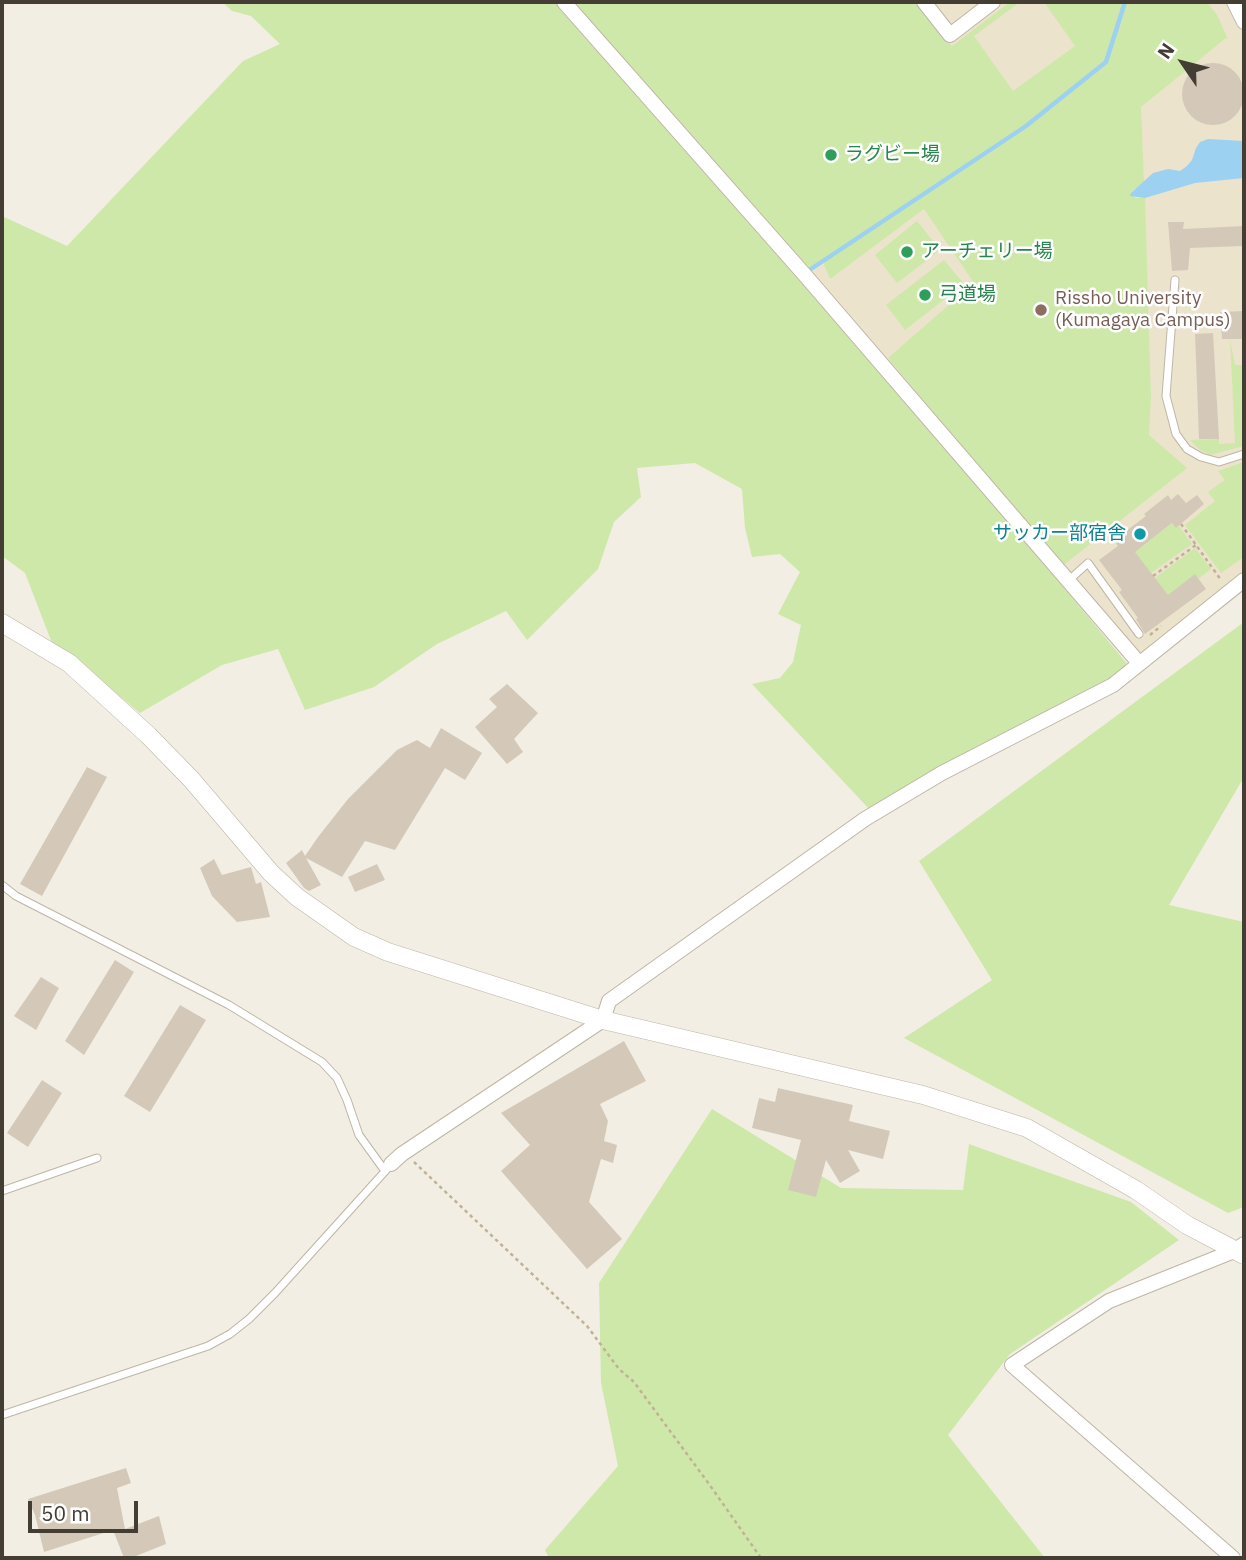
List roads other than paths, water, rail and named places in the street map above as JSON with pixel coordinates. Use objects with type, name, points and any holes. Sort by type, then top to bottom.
[{"type":"street","points":[[564,2],[804,274],[1139,663]]},
{"type":"street","points":[[924,2],[950,35],[993,2]]},
{"type":"street","points":[[1234,2],[1244,22]]},
{"type":"street","points":[[388,1167],[404,1153],[603,1020],[608,1001],[865,819],[942,773],[1113,685],[1244,580]]},
{"type":"street","points":[[2,623],[69,663],[148,735],[191,779],[271,873],[306,904],[354,937],[388,952],[603,1020],[923,1095],[1027,1128],[1125,1184],[1187,1225],[1241,1250]]},
{"type":"street","points":[[1233,1558],[1012,1365],[1109,1301],[1241,1250]]},
{"type":"lane","points":[[1175,280],[1166,396],[1176,434],[1187,449],[1201,457],[1219,462],[1244,454]]},
{"type":"lane","points":[[1068,581],[1088,563],[1139,634]]},
{"type":"lane","points":[[2,885],[16,896],[229,1005],[322,1062],[337,1078],[359,1135],[388,1167],[275,1293],[230,1334],[208,1346],[2,1415]]},
{"type":"lane","points":[[2,1191],[97,1158]]},
{"type":"water","points":[[1208,139],[1244,141],[1244,178],[1195,183],[1145,198],[1130,196],[1153,173],[1168,169],[1180,171],[1187,166],[1200,142]]},
{"type":"waterway","points":[[805,273],[1026,126],[1106,62],[1125,2]]},
{"type":"place","name":"ラグビー場","points":[[831,155]]},
{"type":"place","name":"アーチェリー場","points":[[907,252]]},
{"type":"place","name":"弓道場","points":[[925,295]]},
{"type":"place","name":"Rissho University (Kumagaya Campus)","points":[[1041,310]]},
{"type":"place","name":"サッカー部宿舎","points":[[1140,534]]}]
